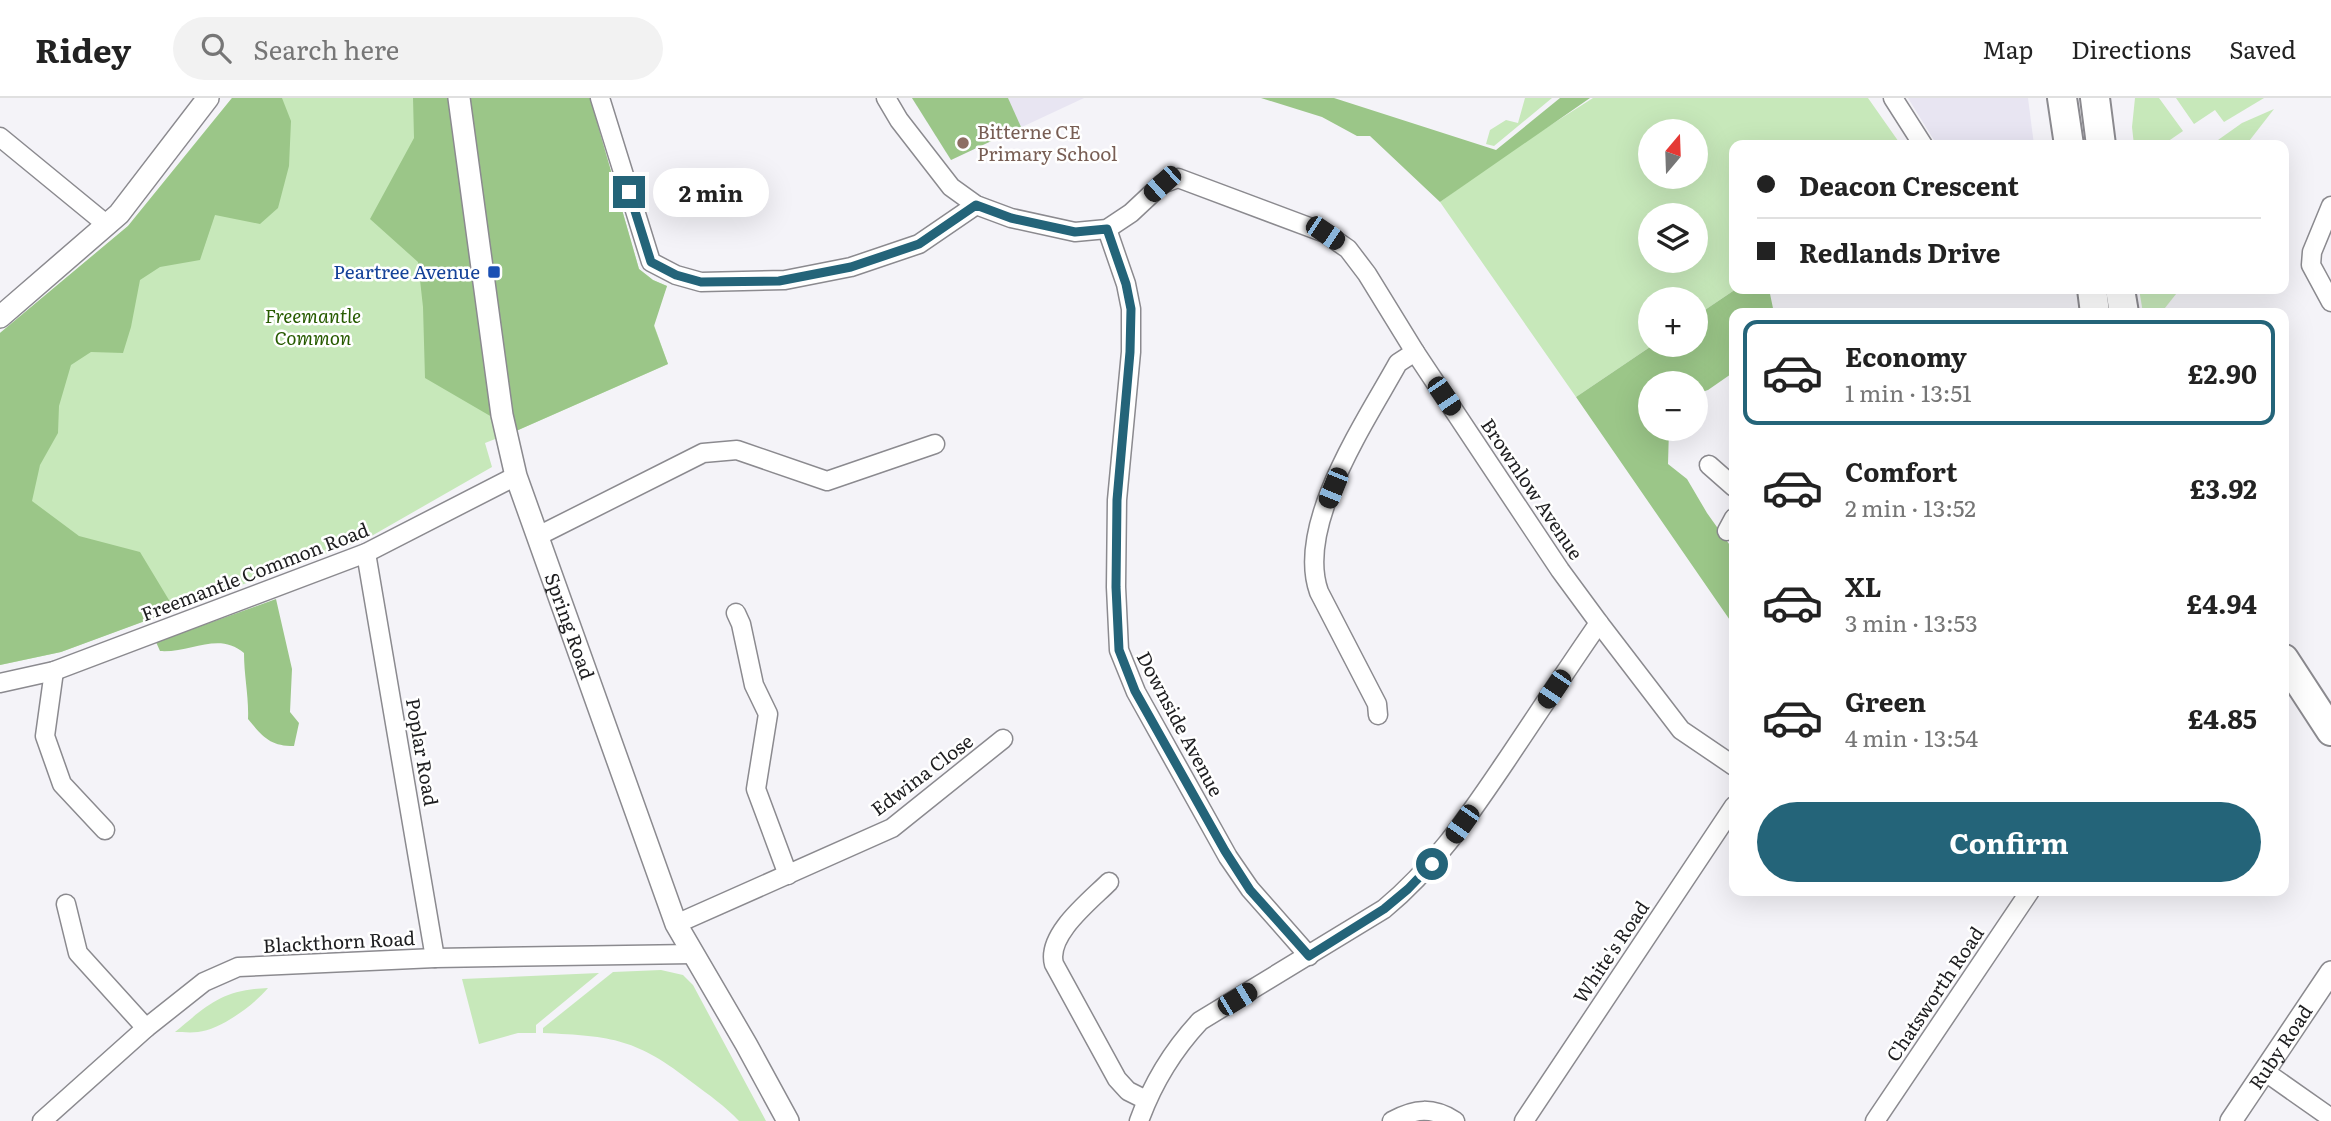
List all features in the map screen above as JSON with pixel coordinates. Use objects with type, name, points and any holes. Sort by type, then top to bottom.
[{"type":"main road","points":[[2062,98],[2068,140]]},
{"type":"main road","points":[[2095,98],[2100,140]]},
{"type":"main road","points":[[2289,667],[2331,731]]},
{"type":"street","points":[[0,317],[119,214],[208,98]]},
{"type":"street","name":"Spring Road","points":[[459,98],[502,415],[516,477],[676,924],[788,1121]]},
{"type":"street","points":[[600,98],[651,262],[676,275],[701,282],[779,281],[851,267],[919,244],[976,205]]},
{"type":"street","points":[[886,98],[899,120],[951,187],[976,205],[1011,218],[1075,232],[1107,229]]},
{"type":"street","points":[[1893,98],[1920,140]]},
{"type":"street","points":[[0,137],[106,224]]},
{"type":"street","name":"Brownlow Avenue","points":[[1107,229],[1130,213],[1162,184],[1178,178],[1325,233],[1348,248],[1560,570],[1599,623],[1681,730],[1729,763]]},
{"type":"street","points":[[2331,206],[2312,252],[2311,265],[2331,302]]},
{"type":"street","name":"Downside Avenue","points":[[1107,229],[1126,284],[1131,309],[1130,352],[1117,500],[1116,587],[1119,650],[1135,691],[1225,851],[1250,890],[1309,956]]},
{"type":"street","points":[[1378,715],[1377,704],[1319,592],[1314,578],[1314,548],[1320,520],[1342,466],[1398,363],[1415,352]]},
{"type":"street","points":[[538,537],[703,453],[737,450],[827,481],[935,443]]},
{"type":"street","points":[[1709,465],[1729,483]]},
{"type":"street","name":"Freemantle Common Road","points":[[0,682],[54,671],[366,553],[516,477]]},
{"type":"street","name":"Poplar Road","points":[[366,553],[435,958]]},
{"type":"street","points":[[736,613],[741,624],[754,685],[768,714],[756,789],[788,875]]},
{"type":"street","points":[[1139,1121],[1162,1067],[1200,1021],[1384,909],[1432,864],[1599,623]]},
{"type":"street","points":[[54,671],[45,736],[62,785],[105,830]]},
{"type":"street","name":"Edwina Close","points":[[676,924],[892,828],[1003,739]]},
{"type":"street","name":"White's Road","points":[[1524,1121],[1729,814]]},
{"type":"street","points":[[1109,881],[1061,932],[1054,944],[1052,956],[1117,1079],[1128,1091],[1146,1100]]},
{"type":"street","name":"Chatsworth Road","points":[[1875,1121],[2027,896]]},
{"type":"street","points":[[66,904],[78,953],[146,1028]]},
{"type":"street","name":"Blackthorn Road","points":[[42,1121],[146,1028],[204,982],[238,967],[435,958],[693,954]]},
{"type":"street","name":"Ruby Road","points":[[2231,1121],[2331,972]]},
{"type":"street","points":[[2264,1071],[2331,1118]]},
{"type":"street","points":[[1392,1121],[1416,1110],[1429,1110],[1455,1121]]},
{"type":"shaded area","name":"Bitterne CE Primary School","points":[[912,98],[1084,98],[951,160]]},
{"type":"shaded area","points":[[1908,98],[2028,98],[2033,140],[1934,140]]},
{"type":"green space","name":"Freemantle Common","points":[[232,98],[590,98],[639,269],[653,280],[667,286],[653,322],[668,364],[485,443],[492,467],[368,538],[61,652],[0,665],[0,333],[128,226]]},
{"type":"green space","points":[[232,98],[282,98],[291,121],[289,166],[278,208],[260,224],[215,215],[200,260],[160,267],[140,280],[123,353],[91,352],[71,365],[59,406],[58,433],[40,465],[32,501],[79,536],[140,552],[175,610],[61,652],[0,665],[0,333],[128,226]]},
{"type":"green space","points":[[413,98],[590,98],[639,269],[653,280],[667,286],[654,326],[668,364],[516,431],[425,378],[423,307],[418,262],[370,219],[414,138]]},
{"type":"green space","name":"Bitterne CE Primary School","points":[[912,98],[1008,98],[1021,127],[951,160]]},
{"type":"green space","points":[[1261,98],[1334,98],[1496,150],[1560,98],[1590,98],[1440,202],[1370,136],[1357,136],[1322,117]]},
{"type":"green space","points":[[1525,98],[1552,98],[1494,146],[1486,144],[1490,130],[1506,120],[1518,123]]},
{"type":"green space","points":[[1593,98],[1868,98],[1897,140],[1729,140],[1729,294],[1708,308],[1708,287],[1638,287],[1638,355],[1576,397],[1440,202],[1510,151]]},
{"type":"green space","points":[[2135,98],[2159,98],[2183,131],[2170,140],[2133,140]]},
{"type":"green space","points":[[2176,98],[2264,98],[2224,122],[2215,110],[2194,124]]},
{"type":"green space","points":[[2274,109],[2250,140],[2218,140],[2242,123]]},
{"type":"green space","points":[[1729,294],[1770,294],[1773,308],[1729,308],[1729,375],[1708,390],[1708,371],[1638,371],[1638,441],[1669,441],[1668,464],[1687,479],[1729,544],[1729,619],[1576,397],[1638,355],[1708,357],[1708,308]]},
{"type":"green space","points":[[2140,294],[2176,294],[2165,308],[2142,308]]},
{"type":"green space","points":[[276,599],[292,669],[290,712],[299,723],[294,746],[273,742],[248,719],[244,653],[234,647],[215,643],[160,651],[156,642]]},
{"type":"green space","points":[[661,970],[683,975],[693,985],[766,1121],[739,1121],[673,1068],[639,1049],[588,1036],[543,1033],[543,1028],[613,972]]},
{"type":"green space","points":[[599,973],[536,1025],[536,1033],[518,1033],[479,1044],[462,979]]},
{"type":"green space","points":[[268,988],[246,1009],[216,1027],[198,1032],[175,1032],[227,995]]},
{"type":"place","name":"Bitterne CE Primary School","points":[[963,143]]},
{"type":"place","name":"Peartree Avenue","points":[[494,272]]},
{"type":"route","points":[[629,192],[651,262],[676,275],[701,282],[779,281],[851,267],[919,244],[976,205],[1011,218],[1075,232],[1107,229],[1126,284],[1131,309],[1130,352],[1117,500],[1116,627],[1125,671],[1135,691],[1240,876],[1309,956],[1384,909],[1432,864]]}]
